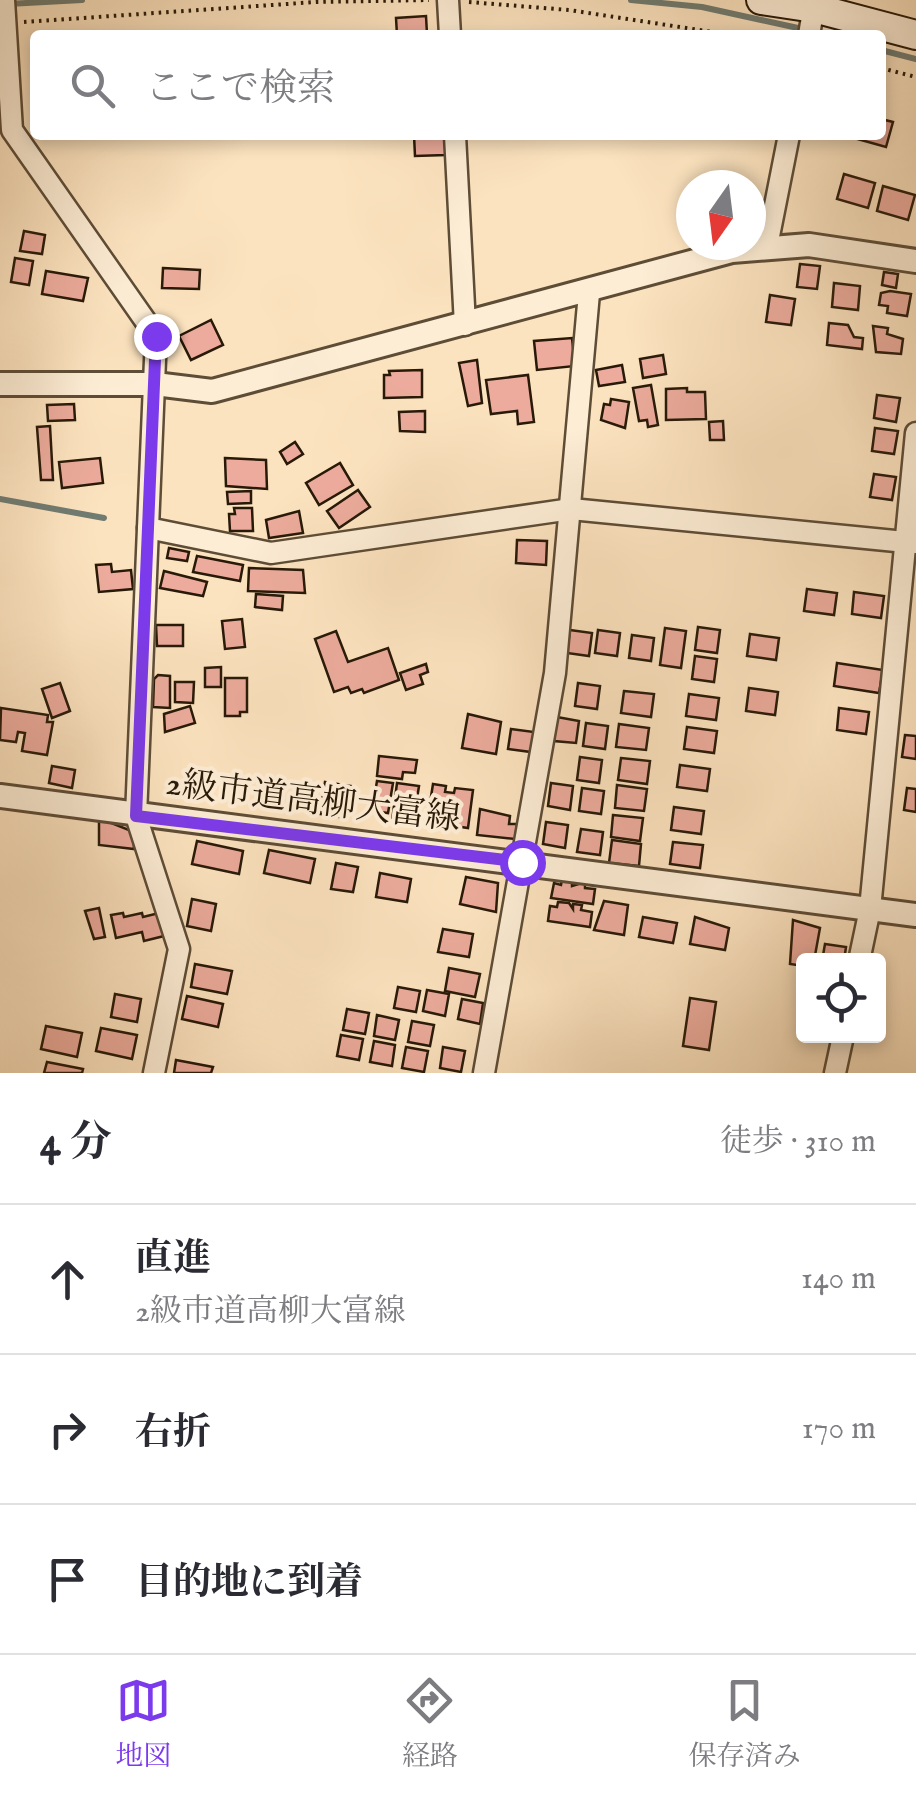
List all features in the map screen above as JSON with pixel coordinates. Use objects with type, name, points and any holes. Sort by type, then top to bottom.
[{"type":"main road","points":[[761,0],[916,36]]},
{"type":"street","points":[[4,0],[12,130],[156,336],[136,816],[179,949],[154,1073]]},
{"type":"street","points":[[451,30],[454,1]]},
{"type":"street","points":[[455,140],[465,325]]},
{"type":"street","points":[[767,246],[788,140]]},
{"type":"street","points":[[0,384],[155,384],[212,391],[589,293],[732,251],[809,244],[916,261]]},
{"type":"street","points":[[484,1073],[556,674],[589,293]]},
{"type":"street","points":[[861,953],[870,909],[911,543],[916,433]]},
{"type":"street","points":[[148,528],[271,552],[571,508],[911,543]]},
{"type":"street","name":"2級市道高柳大富線","points":[[0,796],[916,915]]},
{"type":"street","points":[[835,1073],[841,1043]]},
{"type":"path","points":[[5,23],[316,2],[454,1],[569,10],[699,30]]},
{"type":"path","points":[[886,69],[916,77]]},
{"type":"building","points":[[426,16],[427,30],[397,30],[396,18]]},
{"type":"building","points":[[886,120],[893,122],[886,147],[861,140],[886,140]]},
{"type":"building","points":[[414,140],[446,140],[446,155],[415,156]]},
{"type":"building","points":[[844,174],[875,183],[868,208],[837,199]]},
{"type":"building","points":[[883,186],[915,195],[908,220],[877,211]]},
{"type":"building","points":[[24,231],[45,235],[42,254],[20,251]]},
{"type":"building","points":[[15,258],[33,261],[29,285],[11,282]]},
{"type":"building","points":[[800,264],[820,266],[817,289],[797,287]]},
{"type":"building","points":[[163,268],[200,270],[199,289],[162,288]]},
{"type":"building","points":[[46,271],[88,278],[83,301],[42,294]]},
{"type":"building","points":[[884,272],[898,274],[896,288],[882,285]]},
{"type":"building","points":[[834,283],[860,286],[858,310],[832,307]]},
{"type":"building","points":[[881,293],[911,294],[907,316],[887,313],[888,306],[879,305]]},
{"type":"building","points":[[770,295],[795,299],[791,325],[766,322]]},
{"type":"building","points":[[211,320],[223,345],[191,360],[179,336]]},
{"type":"building","points":[[829,323],[848,325],[854,337],[863,338],[862,349],[827,345]]},
{"type":"building","points":[[873,326],[888,328],[887,334],[903,339],[901,354],[876,352]]},
{"type":"building","points":[[572,338],[575,366],[537,370],[534,341]]},
{"type":"building","points":[[663,355],[666,374],[643,378],[640,359]]},
{"type":"building","points":[[477,360],[482,403],[468,406],[459,363]]},
{"type":"building","points":[[622,365],[625,382],[599,386],[596,370]]},
{"type":"building","points":[[422,370],[422,397],[384,398],[384,375],[390,375],[389,371]]},
{"type":"building","points":[[528,375],[534,422],[518,424],[517,411],[491,414],[486,380]]},
{"type":"building","points":[[651,385],[658,425],[648,427],[647,420],[639,421],[633,388]]},
{"type":"building","points":[[687,388],[687,392],[705,392],[706,419],[666,420],[666,389]]},
{"type":"building","points":[[877,395],[900,398],[896,422],[874,418]]},
{"type":"building","points":[[611,399],[629,402],[625,428],[601,420],[604,404],[610,405]]},
{"type":"building","points":[[74,404],[75,420],[48,421],[47,405]]},
{"type":"building","points":[[425,411],[425,432],[400,431],[399,412]]},
{"type":"building","points":[[723,421],[724,440],[710,440],[709,422]]},
{"type":"building","points":[[50,426],[53,480],[41,480],[37,427]]},
{"type":"building","points":[[875,428],[898,431],[894,454],[872,451]]},
{"type":"building","points":[[295,442],[303,454],[287,464],[280,452]]},
{"type":"building","points":[[100,458],[103,483],[62,488],[59,462]]},
{"type":"building","points":[[225,458],[266,460],[267,489],[226,486]]},
{"type":"building","points":[[340,463],[353,485],[319,505],[306,483]]},
{"type":"building","points":[[874,474],[896,477],[892,500],[870,497]]},
{"type":"building","points":[[358,490],[370,507],[339,528],[327,511]]},
{"type":"building","points":[[251,491],[251,503],[228,504],[227,492]]},
{"type":"building","points":[[234,508],[252,508],[253,531],[230,531],[229,514],[235,514]]},
{"type":"building","points":[[299,511],[303,533],[269,538],[266,520]]},
{"type":"building","points":[[517,540],[547,541],[546,565],[516,563]]},
{"type":"building","points":[[169,548],[189,552],[187,561],[167,558]]},
{"type":"building","points":[[197,556],[243,565],[240,581],[193,572]]},
{"type":"building","points":[[111,564],[112,572],[131,570],[133,589],[99,592],[96,565]]},
{"type":"building","points":[[249,568],[303,570],[305,593],[248,591]]},
{"type":"building","points":[[164,571],[207,582],[203,596],[160,588]]},
{"type":"building","points":[[807,589],[837,593],[834,615],[804,611]]},
{"type":"building","points":[[854,592],[884,596],[881,618],[852,614]]},
{"type":"building","points":[[256,594],[283,596],[282,610],[255,607]]},
{"type":"building","points":[[242,619],[245,647],[225,649],[222,621]]},
{"type":"building","points":[[156,625],[183,625],[183,646],[157,646]]},
{"type":"building","points":[[698,627],[720,630],[717,653],[695,650]]},
{"type":"building","points":[[665,628],[686,631],[681,668],[660,665]]},
{"type":"building","points":[[570,630],[592,633],[589,656],[567,653]]},
{"type":"building","points":[[598,630],[620,633],[617,656],[595,653]]},
{"type":"building","points":[[336,631],[348,662],[388,648],[399,680],[364,693],[362,689],[351,693],[348,687],[334,692],[315,639]]},
{"type":"building","points":[[750,634],[779,638],[776,660],[747,656]]},
{"type":"building","points":[[632,635],[654,638],[651,661],[629,658]]},
{"type":"building","points":[[695,656],[717,659],[714,682],[692,679]]},
{"type":"building","points":[[837,663],[883,670],[879,693],[834,686]]},
{"type":"building","points":[[426,664],[428,672],[420,675],[423,684],[406,690],[400,673]]},
{"type":"building","points":[[221,667],[221,687],[205,687],[205,668]]},
{"type":"building","points":[[158,675],[170,676],[170,708],[153,707],[154,679]]},
{"type":"building","points":[[225,678],[247,678],[247,712],[240,712],[240,716],[225,716]]},
{"type":"building","points":[[175,682],[194,682],[193,703],[175,702]]},
{"type":"building","points":[[60,683],[70,711],[52,718],[42,689]]},
{"type":"building","points":[[578,683],[600,686],[597,709],[575,706]]},
{"type":"building","points":[[749,688],[778,692],[775,715],[746,711]]},
{"type":"building","points":[[624,691],[654,694],[651,717],[621,713]]},
{"type":"building","points":[[689,694],[719,698],[716,720],[686,716]]},
{"type":"building","points":[[190,706],[195,723],[165,732],[164,714]]},
{"type":"building","points":[[1,708],[48,715],[47,722],[53,722],[47,755],[22,751],[25,733],[18,732],[16,742],[0,740]]},
{"type":"building","points":[[839,708],[869,712],[866,734],[837,730]]},
{"type":"building","points":[[468,714],[501,722],[496,754],[462,748]]},
{"type":"building","points":[[557,717],[579,721],[576,743],[554,741]]},
{"type":"building","points":[[586,723],[608,726],[605,749],[583,746]]},
{"type":"building","points":[[619,724],[649,728],[646,750],[616,747]]},
{"type":"building","points":[[687,727],[717,731],[714,753],[684,749]]},
{"type":"building","points":[[511,729],[534,732],[531,752],[508,749]]},
{"type":"building","points":[[905,735],[916,736],[916,759],[902,757]]},
{"type":"building","points":[[379,756],[417,760],[415,773],[403,772],[402,779],[377,776]]},
{"type":"building","points":[[580,757],[602,760],[599,783],[577,780]]},
{"type":"building","points":[[621,758],[650,761],[647,784],[618,780]]},
{"type":"building","points":[[680,765],[710,769],[707,791],[677,787]]},
{"type":"building","points":[[52,766],[75,770],[72,788],[49,783]]},
{"type":"building","points":[[377,781],[393,783],[388,813],[372,811]]},
{"type":"building","points":[[325,782],[351,786],[346,818],[320,814]]},
{"type":"building","points":[[397,783],[419,786],[413,824],[392,821]]},
{"type":"building","points":[[551,783],[573,786],[570,810],[548,806]]},
{"type":"building","points":[[433,784],[446,786],[445,792],[454,793],[455,788],[473,790],[468,828],[427,822]]},
{"type":"building","points":[[617,785],[647,789],[644,811],[615,808]]},
{"type":"building","points":[[582,788],[604,791],[601,814],[579,811]]},
{"type":"building","points":[[907,788],[916,789],[916,812],[904,810]]},
{"type":"building","points":[[674,807],[704,811],[701,834],[671,830]]},
{"type":"building","points":[[480,809],[510,816],[509,824],[517,824],[515,839],[477,835]]},
{"type":"building","points":[[613,815],[643,818],[640,841],[611,837]]},
{"type":"building","points":[[99,818],[134,832],[134,849],[99,845]]},
{"type":"building","points":[[546,822],[568,825],[565,848],[543,844]]},
{"type":"building","points":[[581,829],[603,832],[600,855],[577,852]]},
{"type":"building","points":[[612,840],[641,844],[639,866],[609,863]]},
{"type":"building","points":[[197,841],[243,851],[239,874],[192,864]]},
{"type":"building","points":[[673,842],[703,845],[700,868],[670,864]]},
{"type":"building","points":[[269,850],[315,859],[310,883],[264,873]]},
{"type":"building","points":[[336,863],[358,867],[353,892],[331,889]]},
{"type":"building","points":[[380,873],[411,879],[407,902],[376,897]]},
{"type":"building","points":[[466,877],[498,883],[496,912],[460,904]]},
{"type":"building","points":[[562,879],[572,880],[572,886],[585,882],[585,888],[595,889],[593,904],[551,898],[554,883],[561,885]]},
{"type":"building","points":[[192,899],[216,904],[211,931],[187,926]]},
{"type":"building","points":[[604,901],[628,905],[624,935],[594,930]]},
{"type":"building","points":[[558,902],[569,903],[573,909],[573,904],[582,905],[581,910],[592,912],[590,927],[548,921],[550,906],[557,907]]},
{"type":"building","points":[[99,908],[105,937],[94,939],[85,911]]},
{"type":"building","points":[[123,913],[124,917],[142,913],[143,917],[159,913],[164,936],[144,941],[142,932],[116,938],[111,915]]},
{"type":"building","points":[[643,917],[677,923],[673,943],[639,937]]},
{"type":"building","points":[[695,917],[729,928],[725,950],[690,944]]},
{"type":"building","points":[[793,920],[820,928],[815,953],[796,953],[796,965],[790,964]]},
{"type":"building","points":[[443,929],[473,934],[469,957],[438,952]]},
{"type":"building","points":[[825,944],[846,947],[845,953],[823,953]]},
{"type":"building","points":[[195,964],[232,971],[227,994],[191,987]]},
{"type":"building","points":[[449,968],[480,974],[475,997],[445,991]]},
{"type":"building","points":[[398,987],[420,991],[416,1012],[394,1008]]},
{"type":"building","points":[[427,990],[449,994],[445,1016],[423,1011]]},
{"type":"building","points":[[115,994],[141,999],[137,1022],[111,1017]]},
{"type":"building","points":[[187,996],[223,1004],[218,1027],[182,1019]]},
{"type":"building","points":[[690,998],[716,1002],[709,1050],[683,1046]]},
{"type":"building","points":[[462,999],[483,1003],[480,1024],[458,1019]]},
{"type":"building","points":[[347,1009],[369,1013],[365,1034],[343,1030]]},
{"type":"building","points":[[377,1015],[399,1020],[395,1040],[374,1036]]},
{"type":"building","points":[[412,1021],[434,1025],[430,1046],[408,1042]]},
{"type":"building","points":[[46,1026],[82,1033],[77,1057],[41,1049]]},
{"type":"building","points":[[101,1028],[137,1035],[132,1059],[96,1051]]},
{"type":"building","points":[[341,1035],[363,1039],[359,1060],[337,1056]]},
{"type":"building","points":[[374,1041],[395,1045],[392,1066],[370,1062]]},
{"type":"building","points":[[406,1047],[428,1051],[424,1072],[402,1068]]},
{"type":"building","points":[[443,1047],[465,1051],[461,1072],[440,1068]]},
{"type":"building","points":[[176,1060],[213,1067],[211,1073],[174,1073]]},
{"type":"building","points":[[47,1062],[83,1069],[82,1073],[44,1073]]},
{"type":"waterway","points":[[8,4],[82,0]]},
{"type":"waterway","points":[[631,0],[702,7],[807,30]]},
{"type":"waterway","points":[[886,51],[916,59]]},
{"type":"waterway","points":[[0,499],[104,518]]},
{"type":"route","points":[[156,336],[136,816],[522,862]]}]
